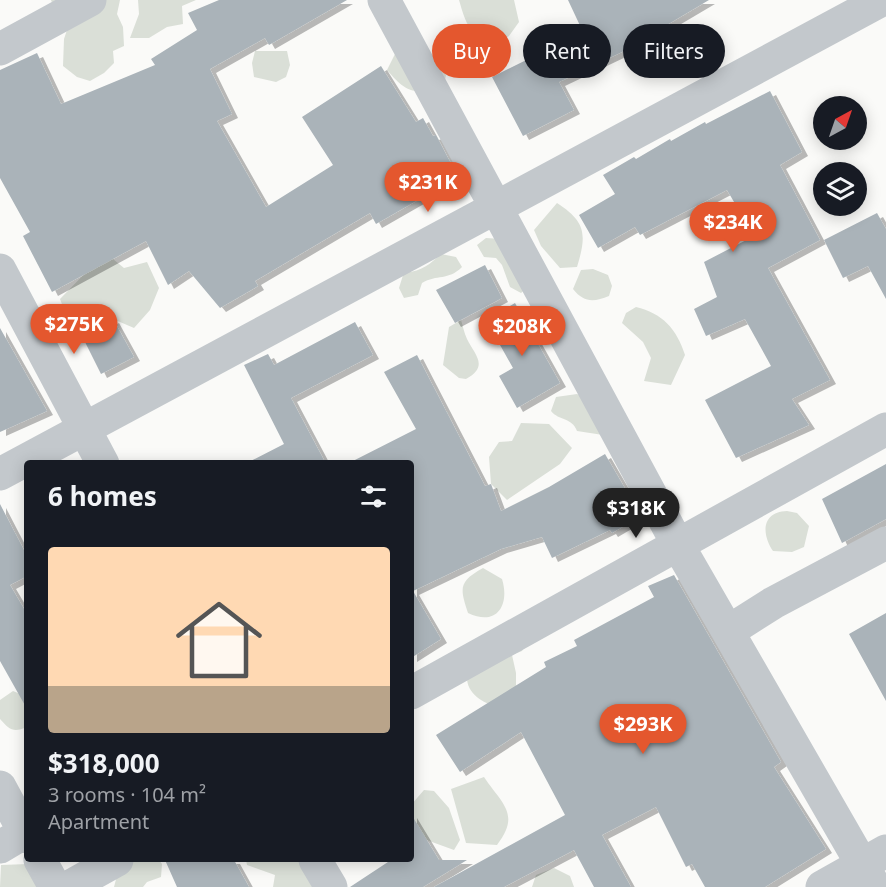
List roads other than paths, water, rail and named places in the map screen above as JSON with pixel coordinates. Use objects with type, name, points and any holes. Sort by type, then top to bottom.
[{"type":"street","points":[[0,50],[90,0]]},
{"type":"street","points":[[384,0],[678,545],[875,867],[822,887]]},
{"type":"street","points":[[26,460],[882,0]]},
{"type":"street","points":[[0,270],[101,460]]},
{"type":"street","points":[[414,691],[886,429]]},
{"type":"street","points":[[0,474],[24,461]]},
{"type":"street","points":[[729,631],[773,603],[886,543]]},
{"type":"street","points":[[0,787],[23,844]]},
{"type":"street","points":[[36,862],[55,887]]},
{"type":"street","points":[[69,887],[113,862]]},
{"type":"street","points":[[316,862],[331,887]]}]
